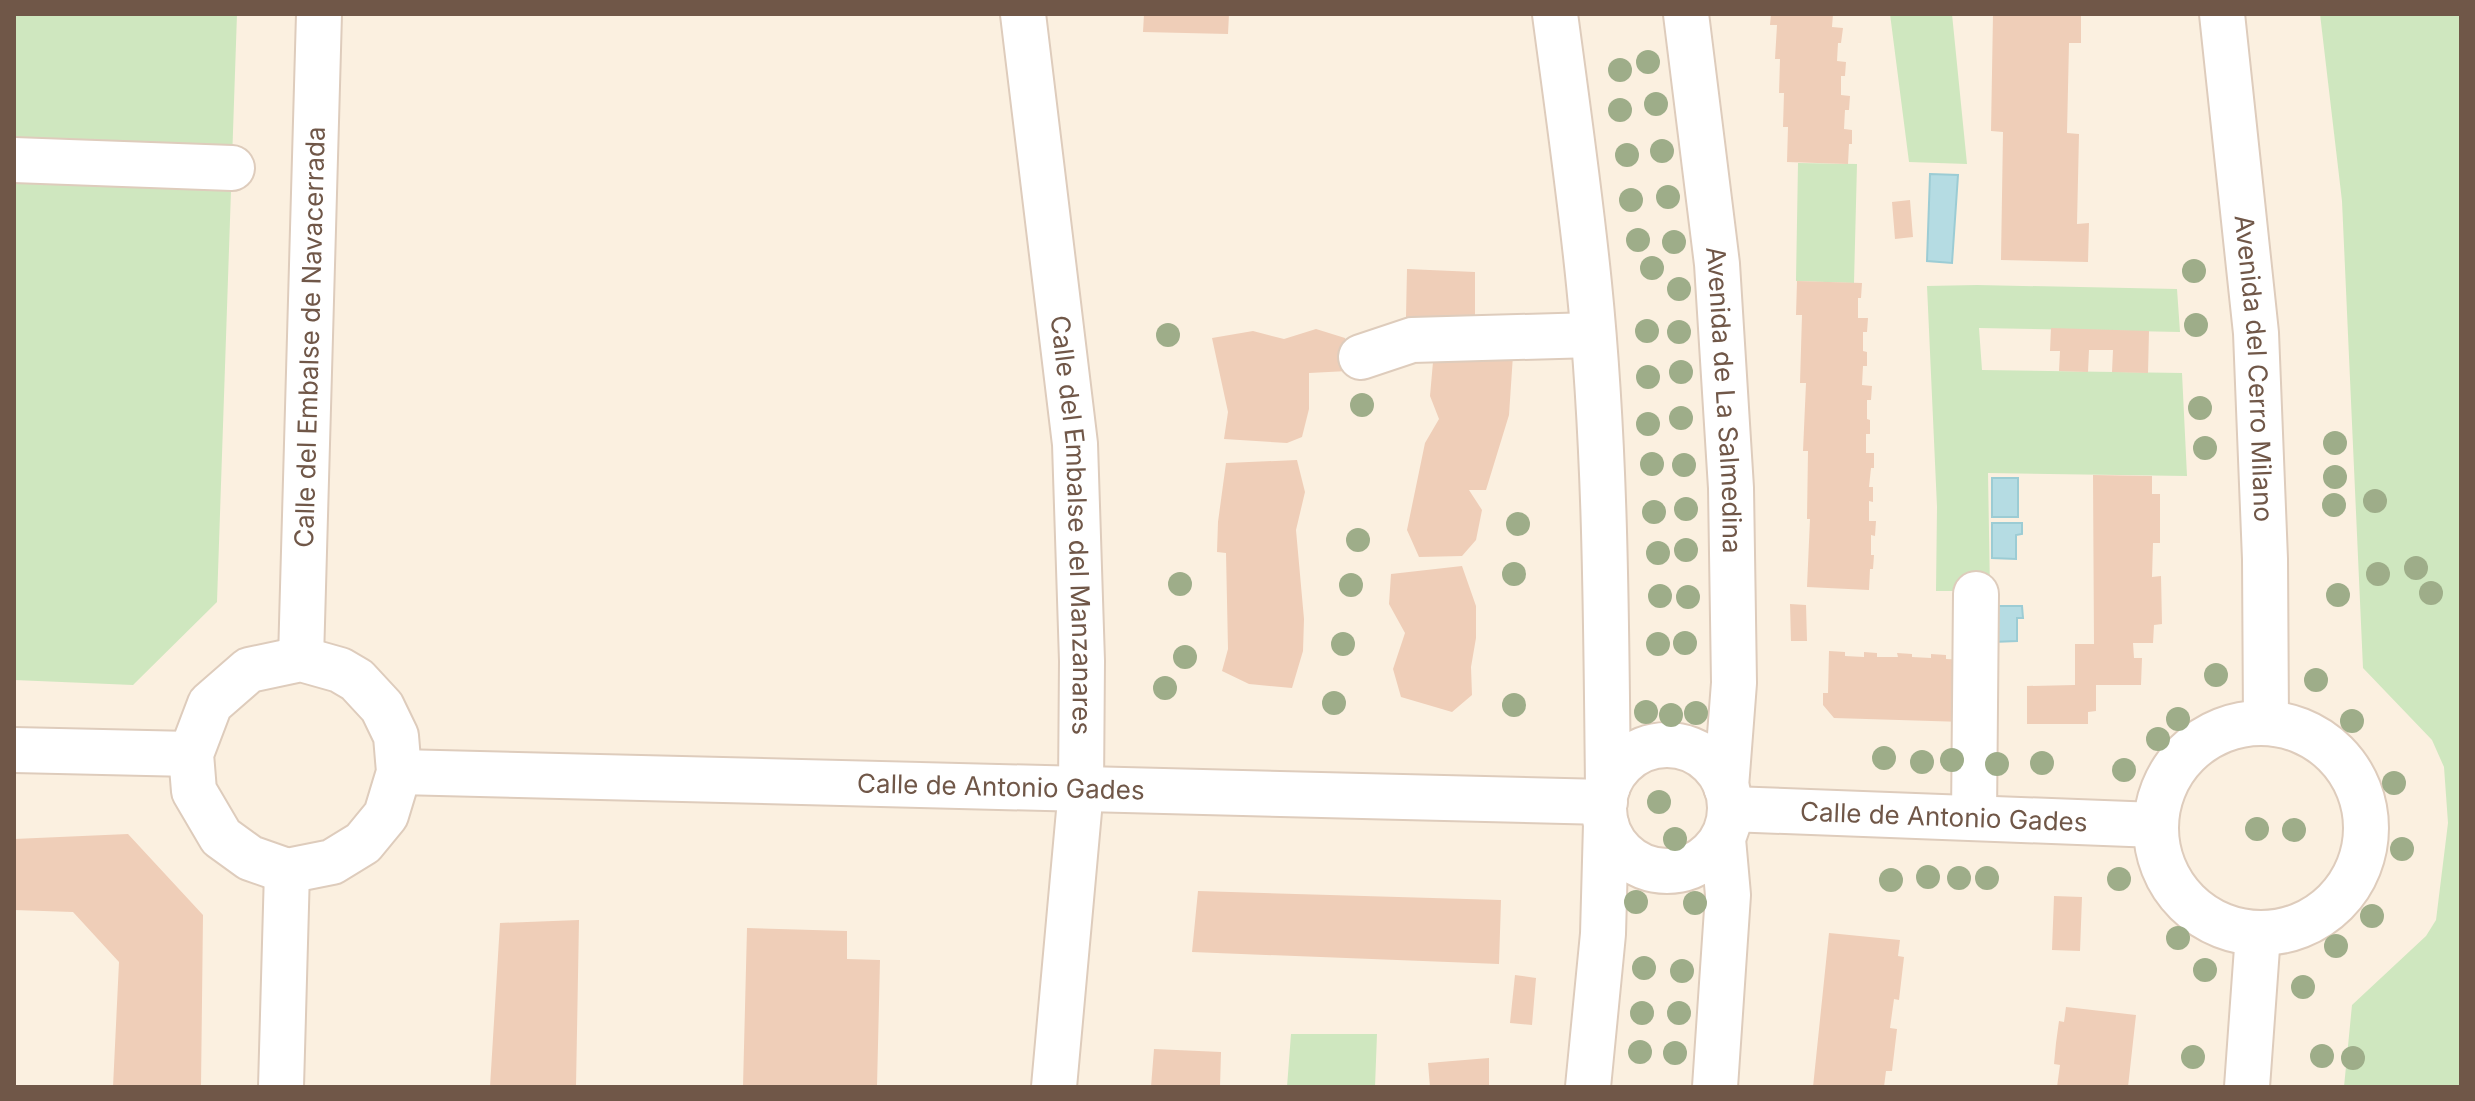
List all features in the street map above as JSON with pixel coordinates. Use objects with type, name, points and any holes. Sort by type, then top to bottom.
[{"type":"street","name":"Calle del Embalse de Navacerrada","points":[[301,659],[319,14]]},
{"type":"street","name":"Calle del Embalse del Manzanares","points":[[1023,14],[1075,444],[1082,661],[1081,789],[1054,1087]]},
{"type":"street","points":[[1555,14],[1589,285],[1604,498],[1606,804],[1603,934],[1588,1087]]},
{"type":"street","name":"Avenida de La Salmedina","points":[[1686,14],[1717,264],[1731,488],[1734,683],[1726,812],[1728,895],[1715,1087]]},
{"type":"street","name":"Avenida del Cerro Milano","points":[[2222,14],[2256,333],[2265,559],[2266,723]]},
{"type":"street","points":[[14,160],[232,168]]},
{"type":"street","points":[[1361,357],[1412,340],[1593,335]]},
{"type":"street","points":[[1974,818],[1976,594]]},
{"type":"street","points":[[301,659],[340,670],[357,680],[382,707],[396,736],[399,772],[386,815],[363,843],[332,862],[287,871],[250,858],[221,837],[194,791],[191,754],[210,704],[249,670],[301,659]]},
{"type":"street","points":[[2266,723],[2302,731],[2333,751],[2355,780],[2366,815],[2365,851],[2351,885],[2326,912],[2294,929],[2258,934],[2227,928],[2191,906],[2168,876],[2161,859],[2156,825],[2169,777],[2183,758],[2202,741],[2225,730],[2245,724],[2266,723]]},
{"type":"street","points":[[1668,745],[1687,748],[1704,757],[1718,770],[1726,812],[1709,856],[1691,867],[1670,872],[1649,868],[1630,859],[1615,844],[1606,804],[1617,770],[1632,756],[1649,748],[1668,745]]},
{"type":"street","points":[[14,750],[191,754]]},
{"type":"street","name":"Calle de Antonio Gades","points":[[399,772],[1606,804]]},
{"type":"street","name":"Calle de Antonio Gades","points":[[1726,812],[2156,825]]},
{"type":"street","points":[[281,1087],[287,871]]},
{"type":"street","points":[[2247,1087],[2258,934]]},
{"type":"green space","points":[[14,14],[237,14],[217,602],[133,685],[14,680]]},
{"type":"green space","points":[[1890,14],[1952,14],[1967,164],[1909,162]]},
{"type":"green space","points":[[2320,14],[2461,14],[2461,1087],[2344,1087],[2352,1005],[2426,936],[2436,920],[2448,823],[2444,767],[2432,740],[2363,668],[2342,201]]},
{"type":"green space","points":[[1798,163],[1857,164],[1854,283],[1796,281]]},
{"type":"green space","points":[[1927,286],[2177,289],[2180,332],[1979,328],[1982,370],[2182,373],[2187,476],[1988,473],[1990,591],[1936,591],[1937,507]]},
{"type":"green space","points":[[1291,1034],[1377,1034],[1375,1087],[1287,1087]]},
{"type":"water","points":[[1930,174],[1958,175],[1952,263],[1927,261]]},
{"type":"water","points":[[1992,478],[2018,478],[2018,517],[1992,517]]},
{"type":"water","points":[[1992,523],[2022,523],[2022,534],[2016,535],[2016,559],[1992,558]]},
{"type":"water","points":[[1993,606],[2022,606],[2023,618],[2017,618],[2017,641],[1993,642]]},
{"type":"building","points":[[1144,14],[1229,14],[1228,34],[1143,32]]},
{"type":"building","points":[[1771,14],[1833,14],[1832,27],[1843,28],[1837,61],[1846,62],[1845,76],[1841,76],[1841,95],[1850,96],[1849,110],[1845,110],[1844,129],[1852,130],[1848,164],[1787,162],[1788,127],[1783,127],[1784,93],[1779,93],[1780,59],[1775,59],[1777,25],[1770,25]]},
{"type":"building","points":[[1993,14],[2081,14],[2081,43],[2069,43],[2067,133],[2079,134],[2077,224],[2089,223],[2088,262],[2001,260],[2003,132],[1991,131]]},
{"type":"building","points":[[1910,200],[1913,237],[1895,239],[1892,202]]},
{"type":"building","points":[[1407,269],[1475,272],[1475,318],[1406,317]]},
{"type":"building","points":[[1797,281],[1862,283],[1858,318],[1868,318],[1867,332],[1863,332],[1867,366],[1863,366],[1862,385],[1872,386],[1871,400],[1867,400],[1870,434],[1866,434],[1866,453],[1874,453],[1869,487],[1873,487],[1873,502],[1869,501],[1869,521],[1876,521],[1875,536],[1871,535],[1871,555],[1874,555],[1869,590],[1807,587],[1810,519],[1807,519],[1808,451],[1803,451],[1806,383],[1800,383],[1802,315],[1796,315]]},
{"type":"building","points":[[2051,328],[2149,331],[2148,373],[2112,372],[2113,350],[2089,350],[2088,372],[2059,371],[2060,351],[2050,351]]},
{"type":"building","points":[[1316,329],[1345,338],[1348,371],[1309,373],[1309,409],[1302,437],[1287,443],[1224,439],[1228,412],[1212,338],[1253,331],[1284,339]]},
{"type":"building","points":[[1513,355],[1509,415],[1486,490],[1469,490],[1482,510],[1476,540],[1462,556],[1419,557],[1407,530],[1425,443],[1439,419],[1430,396],[1433,362]]},
{"type":"building","points":[[1297,460],[1305,492],[1296,530],[1304,619],[1303,651],[1292,688],[1249,684],[1222,671],[1228,649],[1226,553],[1217,552],[1226,463]]},
{"type":"building","points":[[2093,475],[2152,476],[2152,494],[2160,494],[2160,543],[2153,543],[2152,577],[2161,576],[2162,624],[2154,625],[2153,643],[2133,643],[2134,658],[2142,658],[2141,685],[2096,685],[2096,711],[2088,712],[2088,724],[2027,724],[2027,686],[2075,685],[2075,644],[2094,644]]},
{"type":"building","points":[[1462,566],[1476,606],[1476,638],[1471,667],[1472,695],[1452,712],[1401,697],[1393,669],[1405,633],[1389,604],[1391,574]]},
{"type":"building","points":[[1790,604],[1806,605],[1807,641],[1791,641]]},
{"type":"building","points":[[1829,651],[1845,652],[1845,656],[1864,657],[1864,652],[1877,653],[1877,657],[1898,657],[1897,653],[1931,658],[1931,654],[1966,660],[1964,722],[1834,718],[1823,705],[1823,693],[1828,693]]},
{"type":"building","points":[[128,834],[203,915],[201,1087],[113,1087],[119,962],[73,912],[14,910],[14,839]]},
{"type":"building","points":[[1198,891],[1501,900],[1499,964],[1192,952]]},
{"type":"building","points":[[2054,896],[2082,897],[2080,951],[2052,950]]},
{"type":"building","points":[[579,920],[576,1087],[490,1087],[500,923]]},
{"type":"building","points":[[747,928],[847,931],[847,959],[880,960],[877,1087],[743,1087]]},
{"type":"building","points":[[1829,933],[1900,940],[1898,956],[1904,957],[1899,1000],[1894,999],[1890,1028],[1897,1029],[1892,1071],[1886,1071],[1884,1087],[1813,1087]]},
{"type":"building","points":[[1515,975],[1536,978],[1532,1025],[1510,1023]]},
{"type":"building","points":[[2066,1007],[2136,1015],[2128,1087],[2057,1087],[2060,1065],[2054,1064],[2056,1043],[2059,1021],[2064,1022]]},
{"type":"building","points":[[1154,1049],[1221,1052],[1220,1087],[1151,1087]]},
{"type":"building","points":[[1489,1058],[1489,1087],[1430,1087],[1428,1063]]}]
